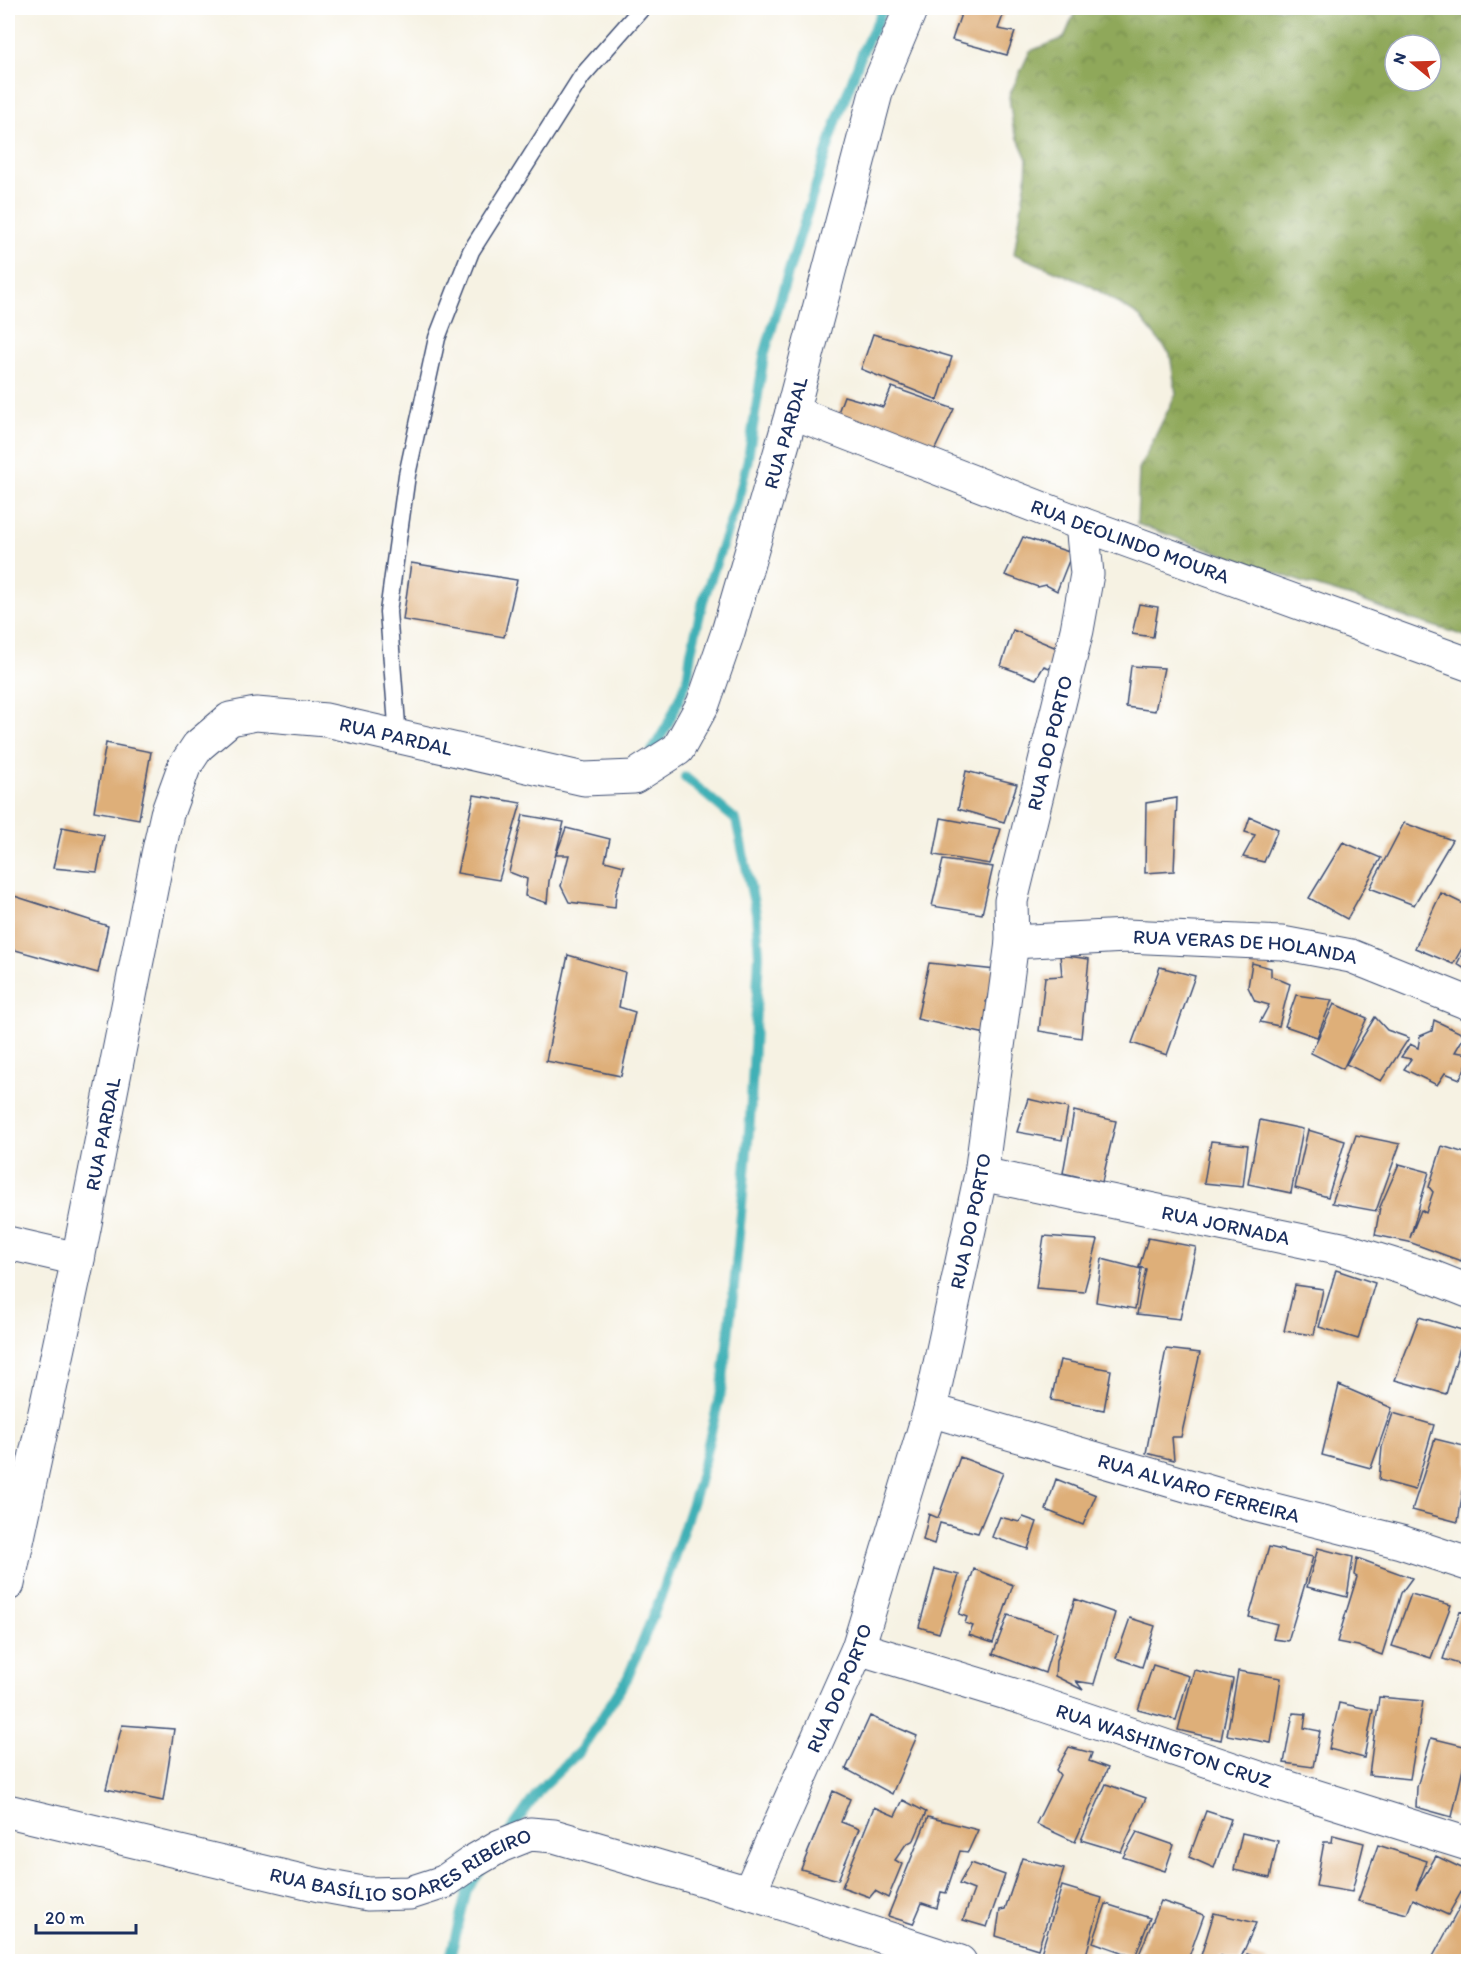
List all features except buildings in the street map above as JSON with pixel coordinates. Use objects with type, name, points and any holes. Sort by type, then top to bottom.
[{"type":"street","name":"RUA PARDAL","points":[[8,1584],[78,1259],[158,854],[167,814],[184,767],[198,746],[213,731],[230,719],[256,714],[326,720],[584,779],[634,777],[678,750],[703,704],[728,632],[792,412],[877,89],[911,8]]},
{"type":"street","name":"RUA DEOLINDO MOURA","points":[[792,412],[1082,524],[1468,664]]},
{"type":"street","name":"RUA DO PORTO","points":[[749,1893],[858,1648],[930,1410],[981,1174],[1012,942],[1011,901],[1077,630],[1087,574],[1082,524]]},
{"type":"street","name":"RUA VERAS DE HOLANDA","points":[[1012,942],[1126,936],[1282,943],[1351,956],[1468,1003]]},
{"type":"street","name":"RUA JORNADA","points":[[981,1174],[1346,1250],[1435,1278],[1468,1291]]},
{"type":"street","points":[[8,1243],[78,1259]]},
{"type":"street","name":"RUA ALVARO FERREIRA","points":[[930,1410],[1247,1503],[1401,1542],[1468,1564]]},
{"type":"street","name":"RUA WASHINGTON CRUZ","points":[[858,1648],[1023,1698],[1283,1786],[1468,1844]]},
{"type":"street","name":"RUA BASÍLIO SOARES RIBEIRO","points":[[8,1811],[319,1885],[368,1894],[410,1893],[444,1882],[500,1846],[530,1834],[554,1836],[749,1893],[960,1962]]},
{"type":"lane","points":[[398,737],[388,612],[407,475],[437,339],[471,251],[582,75],[642,8]]},
{"type":"green space","points":[[1082,8],[1468,8],[1468,637],[1137,524],[1139,469],[1176,394],[1170,354],[1139,316],[1091,286],[1014,254],[1027,159],[1013,127],[1009,96],[1030,51],[1064,38],[1075,12]]},
{"type":"waterway","points":[[652,751],[667,726],[687,681],[703,601],[738,500],[748,459],[764,356],[785,283],[835,125],[864,48],[884,8]]},
{"type":"waterway","points":[[509,1833],[541,1788],[580,1751],[628,1677],[663,1591],[698,1485],[722,1387],[750,1120],[759,955],[756,913],[736,820],[685,777]]},
{"type":"waterway","points":[[449,1962],[467,1890],[482,1869]]}]
